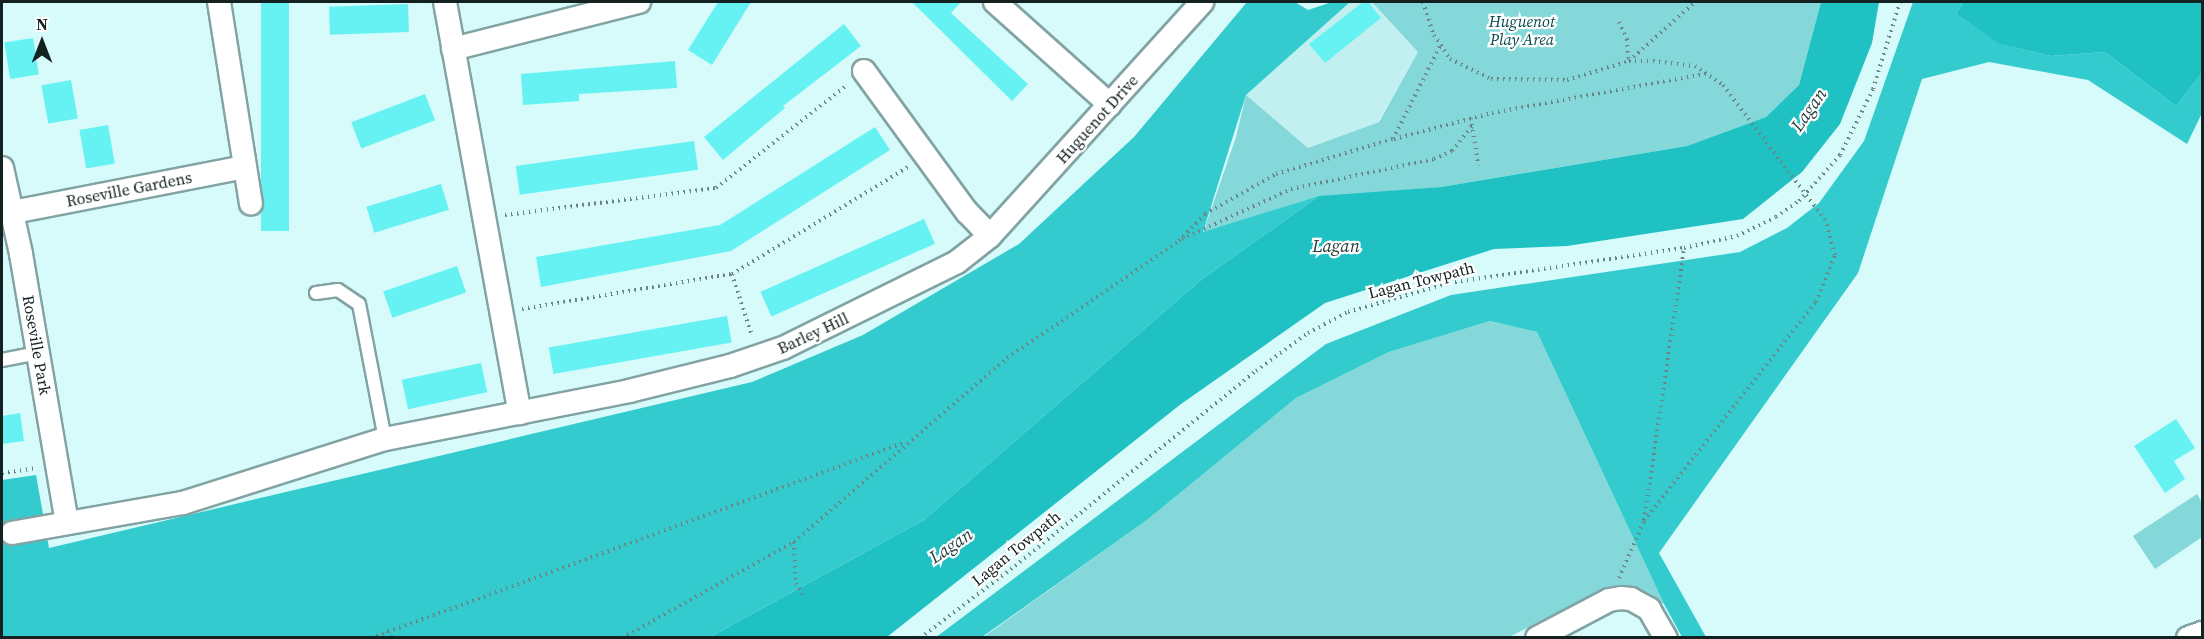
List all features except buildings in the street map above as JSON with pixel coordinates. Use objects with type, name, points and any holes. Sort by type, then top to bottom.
[{"type":"street","points":[[219,2],[251,203]]},
{"type":"street","points":[[445,2],[520,413]]},
{"type":"street","points":[[453,49],[639,2]]},
{"type":"street","points":[[995,2],[1110,105]]},
{"type":"street","name":"Huguenot Drive","points":[[990,236],[1202,2]]},
{"type":"street","points":[[864,71],[967,212],[990,236]]},
{"type":"street","name":"Roseville Gardens","points":[[12,212],[245,167]]},
{"type":"street","name":"Roseville Park","points":[[2,168],[39,353],[67,523]]},
{"type":"street","name":"Barley Hill","points":[[386,439],[629,390],[759,356],[957,262],[990,236]]},
{"type":"street","points":[[12,532],[183,503],[386,439]]},
{"type":"street","points":[[1537,638],[1610,600],[1640,602],[1649,609],[1666,638]]},
{"type":"street","points":[[2188,638],[2202,633]]},
{"type":"lane","points":[[316,293],[338,290],[359,304],[386,439]]},
{"type":"lane","points":[[2,360],[39,353]]},
{"type":"path","points":[[1423,2],[1440,46],[1450,59],[1474,74],[1515,81],[1567,80],[1629,62],[1678,62],[1708,74],[1723,85],[1826,220],[1835,255],[1816,302],[1644,521],[1610,600]]},
{"type":"path","points":[[1629,62],[1695,2]]},
{"type":"path","name":"Lagan Towpath","points":[[920,638],[1015,566],[1256,371],[1308,333],[1348,312],[1449,283],[1684,248],[1737,236],[1776,218],[1821,179],[1840,155],[1873,89],[1900,2]]},
{"type":"path","points":[[1619,22],[1627,39],[1629,62]]},
{"type":"path","points":[[1393,139],[1440,46]]},
{"type":"path","points":[[485,218],[716,188],[864,71]]},
{"type":"path","points":[[1179,241],[1205,214],[1244,189],[1302,165],[1471,118],[1708,74]]},
{"type":"path","points":[[1471,118],[1479,165]]},
{"type":"path","points":[[622,638],[794,542],[906,442],[1007,358],[1179,241],[1291,189],[1434,159],[1452,151],[1472,126]]},
{"type":"path","points":[[502,312],[732,274],[926,155]]},
{"type":"path","points":[[1644,521],[1684,248]]},
{"type":"path","points":[[732,274],[759,356]]},
{"type":"path","points":[[371,638],[906,442]]},
{"type":"path","points":[[2,473],[57,465]]},
{"type":"path","points":[[794,542],[796,583],[802,594]]},
{"type":"path","points":[[387,632],[392,638]]},
{"type":"shaded area","points":[[1247,2],[1295,2],[1308,10],[1332,2],[1350,2],[1246,95],[1203,232],[1319,196],[1201,280],[924,520],[710,637],[2,637],[2,480],[36,475],[49,548],[752,382],[863,335],[1019,244],[1134,137]]},
{"type":"shaded area","points":[[1350,2],[1372,2],[1418,52],[1378,122],[1308,148],[1246,95]]},
{"type":"shaded area","points":[[1913,2],[1963,2],[1956,14],[2001,44],[2051,56],[2105,52],[2176,106],[2202,73],[2202,113],[2187,144],[2088,80],[1989,62],[1922,79],[1858,273],[1659,553],[1706,637],[1682,637],[1664,604],[1537,332],[1490,321],[1389,352],[1296,398],[1147,520],[982,637],[935,638],[1326,344],[1451,295],[1740,252],[1787,228],[1819,203],[1864,141]]},
{"type":"green space","name":"Huguenot Play Area","points":[[1372,2],[1821,2],[1799,85],[1766,117],[1687,146],[1441,187],[1313,198],[1203,233],[1236,137],[1246,95],[1308,148],[1379,122],[1418,52]]},
{"type":"green space","points":[[1490,321],[1537,332],[1664,604],[1629,593],[1594,594],[1509,637],[982,638],[1147,520],[1296,398],[1389,352]]},
{"type":"green space","points":[[2197,494],[2202,503],[2202,537],[2155,569],[2133,536]]},
{"type":"water","name":"Lagan","points":[[1821,2],[1879,2],[1872,43],[1840,124],[1802,172],[1743,219],[1567,246],[1494,249],[1325,303],[1181,404],[887,637],[710,637],[924,520],[1201,280],[1319,196],[1441,187],[1687,146],[1766,117],[1799,85]]},
{"type":"water","points":[[1963,2],[2202,2],[2202,73],[2176,106],[2105,52],[2051,56],[2000,44],[1956,14]]}]
